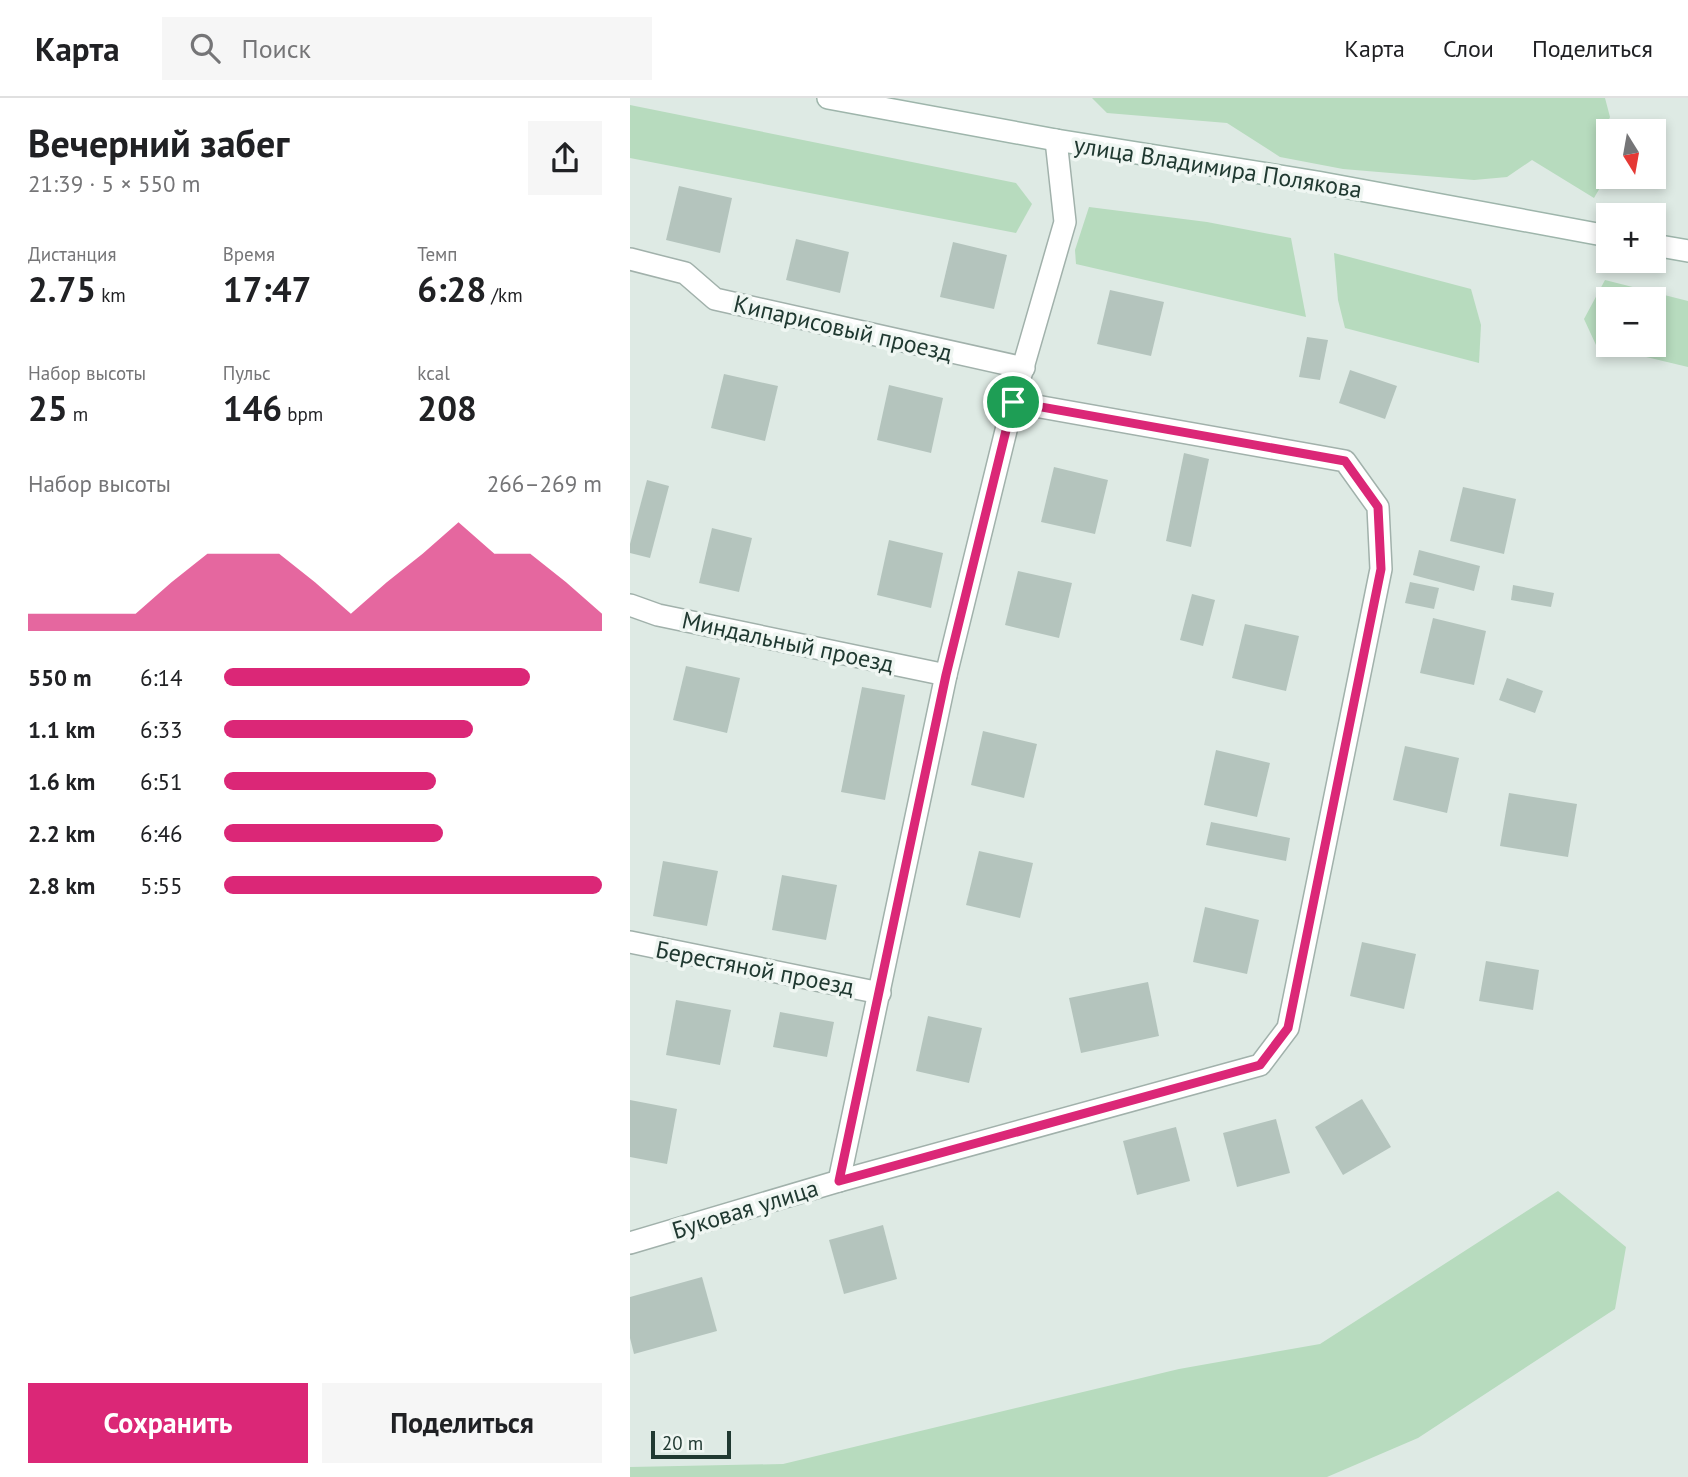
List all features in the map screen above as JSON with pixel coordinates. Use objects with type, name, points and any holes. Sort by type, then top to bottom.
[{"type":"street","name":"улица Владимира Полякова","points":[[828,98],[1056,140],[1317,182],[1596,234]]},
{"type":"street","points":[[839,1181],[946,675],[1013,402],[1065,222],[1056,140]]},
{"type":"street","points":[[1666,247],[1688,251]]},
{"type":"street","name":"Кипарисовый проезд","points":[[630,259],[685,273],[715,299],[1024,368]]},
{"type":"street","name":"Буковая улица","points":[[630,1243],[839,1181],[1260,1065],[1288,1028],[1381,569],[1378,507],[1345,461],[1013,402]]},
{"type":"street","name":"Миндальный проезд","points":[[630,605],[658,615],[946,675]]},
{"type":"street","name":"Берестяной проезд","points":[[630,942],[880,993]]},
{"type":"green space","points":[[1092,98],[1605,98],[1610,117],[1596,119],[1596,189],[1599,189],[1594,198],[1532,160],[1507,177],[1474,180],[1343,169],[1280,157],[1227,123],[1107,113]]},
{"type":"green space","points":[[630,105],[1016,183],[1032,204],[1016,233],[630,158]]},
{"type":"green space","points":[[1089,207],[1207,222],[1291,238],[1306,317],[1076,264],[1075,250]]},
{"type":"green space","points":[[1334,253],[1471,289],[1481,325],[1479,363],[1345,328],[1338,300]]},
{"type":"green space","points":[[1605,280],[1633,287],[1601,287]]},
{"type":"green space","points":[[1666,295],[1688,301],[1688,367],[1646,357],[1666,357]]},
{"type":"green space","points":[[1596,297],[1596,345],[1584,319]]},
{"type":"green space","points":[[1558,1191],[1626,1247],[1615,1309],[1418,1438],[1327,1477],[630,1477],[630,1467],[783,1464],[1179,1369],[1320,1344]]},
{"type":"building","points":[[679,186],[732,198],[720,253],[666,240]]},
{"type":"building","points":[[796,239],[849,252],[840,293],[786,280]]},
{"type":"building","points":[[953,242],[1007,255],[994,309],[940,297]]},
{"type":"building","points":[[1110,290],[1164,302],[1151,356],[1097,344]]},
{"type":"building","points":[[1307,337],[1328,340],[1320,380],[1299,377]]},
{"type":"building","points":[[1350,370],[1397,386],[1385,419],[1339,403]]},
{"type":"building","points":[[724,374],[778,386],[765,441],[711,428]]},
{"type":"building","points":[[889,385],[943,398],[931,453],[877,440]]},
{"type":"building","points":[[1184,453],[1209,459],[1191,547],[1166,541]]},
{"type":"building","points":[[1054,467],[1108,480],[1095,534],[1041,522]]},
{"type":"building","points":[[647,480],[669,486],[650,558],[630,553]]},
{"type":"building","points":[[1463,487],[1516,499],[1504,554],[1450,541]]},
{"type":"building","points":[[712,528],[752,538],[739,592],[699,583]]},
{"type":"building","points":[[889,540],[943,553],[931,608],[877,595]]},
{"type":"building","points":[[1419,550],[1480,566],[1474,591],[1413,575]]},
{"type":"building","points":[[1018,571],[1072,583],[1059,638],[1005,625]]},
{"type":"building","points":[[1410,582],[1439,588],[1434,609],[1405,603]]},
{"type":"building","points":[[1513,585],[1554,593],[1551,607],[1511,600]]},
{"type":"building","points":[[1192,594],[1215,600],[1203,646],[1180,640]]},
{"type":"building","points":[[1433,618],[1486,631],[1474,685],[1420,673]]},
{"type":"building","points":[[1245,624],[1299,636],[1286,691],[1232,678]]},
{"type":"building","points":[[686,666],[740,678],[727,733],[673,720]]},
{"type":"building","points":[[1507,678],[1543,691],[1535,713],[1499,700]]},
{"type":"building","points":[[862,687],[905,695],[885,800],[841,792]]},
{"type":"building","points":[[983,731],[1037,744],[1024,798],[971,785]]},
{"type":"building","points":[[1405,746],[1459,758],[1447,813],[1393,800]]},
{"type":"building","points":[[1216,750],[1270,763],[1257,817],[1204,805]]},
{"type":"building","points":[[1509,793],[1577,804],[1568,857],[1500,846]]},
{"type":"building","points":[[1211,822],[1290,838],[1286,861],[1206,845]]},
{"type":"building","points":[[979,851],[1033,863],[1020,918],[966,905]]},
{"type":"building","points":[[663,861],[718,871],[707,926],[653,916]]},
{"type":"building","points":[[782,875],[837,885],[826,940],[772,930]]},
{"type":"building","points":[[1205,907],[1259,920],[1247,974],[1193,962]]},
{"type":"building","points":[[1362,942],[1416,954],[1404,1009],[1350,996]]},
{"type":"building","points":[[1486,961],[1539,970],[1533,1010],[1479,1001]]},
{"type":"building","points":[[1148,982],[1159,1036],[1081,1053],[1069,998]]},
{"type":"building","points":[[676,1000],[731,1010],[720,1065],[666,1055]]},
{"type":"building","points":[[780,1012],[834,1022],[827,1057],[773,1047]]},
{"type":"building","points":[[928,1016],[982,1028],[969,1083],[916,1071]]},
{"type":"building","points":[[1362,1099],[1391,1147],[1343,1175],[1315,1127]]},
{"type":"building","points":[[630,1100],[677,1109],[667,1164],[630,1157]]},
{"type":"building","points":[[1276,1119],[1290,1173],[1237,1187],[1223,1133]]},
{"type":"building","points":[[1176,1127],[1190,1181],[1137,1195],[1123,1141]]},
{"type":"building","points":[[883,1225],[897,1279],[844,1294],[829,1240]]},
{"type":"building","points":[[702,1277],[717,1331],[634,1354],[630,1338],[630,1297]]},
{"type":"route","points":[[1013,402],[1345,461],[1378,507],[1381,569],[1288,1028],[1260,1065],[839,1181],[946,675],[1013,402]]}]
